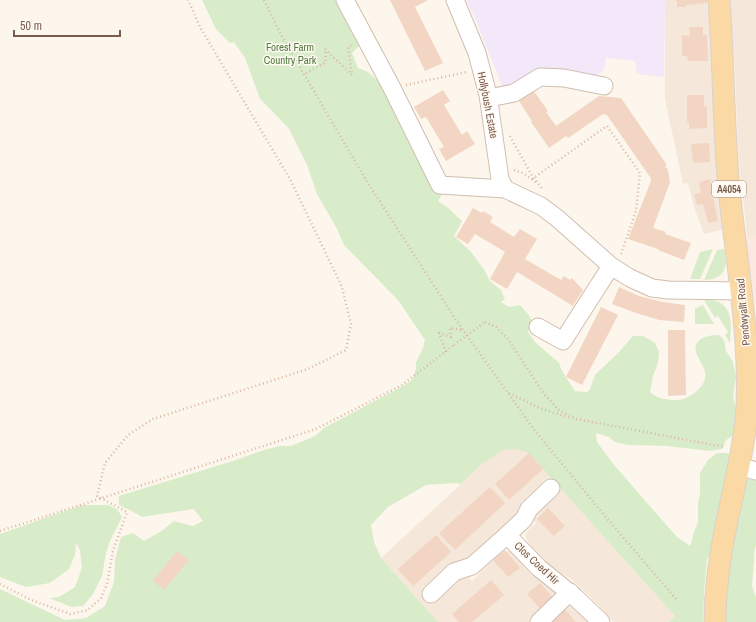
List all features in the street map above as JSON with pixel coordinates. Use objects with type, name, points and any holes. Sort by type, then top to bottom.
[{"type":"main road","name":"Pendwyallt Road","points":[[715,622],[715,600],[722,548],[745,462],[752,406],[746,356],[742,291],[729,188],[719,0]]},
{"type":"street","points":[[345,0],[392,88],[440,185],[505,189],[541,206],[558,218],[613,268],[652,288],[668,290],[742,291]]},
{"type":"street","name":"Hollybush Estate","points":[[455,0],[477,53],[482,70],[489,98],[500,180],[505,189]]},
{"type":"street","points":[[489,98],[514,93],[540,77],[564,78],[604,86]]},
{"type":"street","points":[[538,327],[563,341],[613,268]]},
{"type":"street","points":[[507,535],[524,519],[529,509],[551,488]]},
{"type":"street","name":"Clos Coed Hir","points":[[431,594],[454,572],[472,566],[507,535],[538,568],[570,592],[601,622]]},
{"type":"street","points":[[539,622],[570,592]]},
{"type":"path","points":[[0,584],[31,600],[70,614],[88,610],[101,598],[107,584],[113,551],[127,512],[96,496],[105,463],[128,435],[153,419],[308,369],[346,350],[351,324],[342,287],[291,181],[200,27],[188,0]]},
{"type":"path","points":[[264,0],[281,35],[366,180],[463,330],[536,431],[609,521],[676,599]]},
{"type":"path","points":[[306,73],[326,62],[326,49],[352,74],[348,48],[365,37]]},
{"type":"path","points":[[392,88],[482,70]]},
{"type":"path","points":[[491,115],[500,118],[532,174],[533,179]]},
{"type":"path","points":[[533,179],[607,126],[640,174],[636,211],[613,268]]},
{"type":"path","points":[[498,165],[523,173],[533,179],[546,192]]},
{"type":"path","points":[[0,531],[316,429],[402,385],[485,322],[496,327],[508,339],[544,394],[559,410],[576,419]]},
{"type":"path","points":[[446,352],[438,333],[451,337],[450,328],[463,330]]},
{"type":"path","points":[[508,392],[539,408],[576,419],[745,462]]},
{"type":"shaded area","points":[[466,0],[665,0],[664,77],[637,74],[635,61],[606,58],[604,69],[595,76],[543,68],[509,89],[504,88]]},
{"type":"shaded area","points":[[665,0],[709,0],[726,229],[704,234],[694,207],[688,183],[683,184],[665,99]]},
{"type":"shaded area","points":[[730,0],[756,0],[756,236],[747,236],[738,153],[735,71]]},
{"type":"shaded area","points":[[747,236],[756,236],[756,310],[746,241]]},
{"type":"shaded area","points":[[514,435],[675,616],[669,622],[613,622],[584,591],[572,580],[546,563],[529,544],[525,536],[528,530],[536,523],[524,509],[459,566],[472,581],[490,563],[508,551],[512,553],[526,569],[567,602],[587,622],[438,622],[381,558]]},
{"type":"green space","name":"Forest Farm Country Park","points":[[202,0],[338,0],[337,2],[342,15],[358,21],[361,44],[352,53],[358,68],[368,72],[384,86],[448,192],[442,194],[438,201],[462,221],[454,236],[471,252],[485,271],[490,281],[501,290],[505,299],[501,302],[509,307],[520,305],[528,314],[532,321],[528,332],[535,342],[559,363],[562,371],[575,391],[587,392],[590,389],[595,375],[633,336],[643,336],[655,343],[659,352],[658,363],[653,376],[650,392],[663,399],[683,399],[693,394],[701,386],[705,379],[703,366],[695,349],[697,343],[704,337],[713,335],[719,335],[724,340],[726,351],[733,362],[736,377],[733,397],[739,423],[737,433],[726,440],[722,449],[710,451],[667,446],[628,445],[615,442],[609,437],[596,433],[597,442],[614,465],[677,537],[690,546],[698,522],[700,473],[708,460],[717,453],[727,453],[733,458],[716,549],[707,558],[703,622],[669,622],[675,616],[529,453],[517,449],[502,450],[480,466],[461,484],[426,485],[388,507],[371,525],[374,542],[381,558],[438,622],[0,622],[0,589],[65,620],[86,618],[105,606],[114,582],[115,560],[121,537],[133,533],[144,541],[160,532],[174,521],[193,526],[203,521],[194,509],[142,517],[119,505],[119,496],[264,450],[280,446],[291,446],[315,436],[324,428],[412,380],[416,369],[416,362],[423,348],[425,340],[398,300],[344,245],[337,229],[317,194],[307,165],[289,129],[260,99],[245,58],[234,42],[230,43],[216,29]]},
{"type":"green space","points":[[713,249],[700,279],[690,279],[700,252]]},
{"type":"green space","points":[[724,249],[726,261],[723,271],[716,278],[704,280],[717,250]]},
{"type":"green space","points":[[704,300],[714,300],[721,303],[729,313],[731,327],[730,343],[725,335],[728,332],[718,316],[715,318]]},
{"type":"green space","points":[[703,305],[714,324],[695,324],[695,309]]},
{"type":"green space","points":[[752,476],[756,477],[756,546],[752,586],[756,597],[756,622],[717,622],[745,481]]},
{"type":"green space","points":[[82,505],[108,505],[117,509],[122,517],[110,541],[106,553],[102,576],[93,594],[83,606],[72,607],[49,598],[59,597],[75,587],[82,568],[80,550],[76,543],[75,555],[69,569],[50,583],[26,587],[0,577],[0,534]]},
{"type":"building","points":[[390,0],[428,0],[415,7],[443,63],[425,71]]},
{"type":"building","points":[[676,0],[707,0],[707,3],[677,7]]},
{"type":"building","points":[[689,27],[703,27],[703,35],[707,35],[708,61],[688,61],[687,56],[682,56],[682,35],[690,36]]},
{"type":"building","points":[[531,87],[548,111],[546,112],[556,126],[599,96],[621,98],[667,165],[665,166],[668,170],[670,182],[653,228],[691,243],[684,260],[628,239],[651,181],[650,177],[607,115],[603,114],[568,138],[566,136],[549,148],[517,98]]},
{"type":"building","points":[[443,90],[450,101],[444,105],[462,135],[467,131],[475,144],[446,161],[439,149],[444,147],[426,117],[421,119],[414,107]]},
{"type":"building","points":[[687,95],[704,95],[704,106],[707,106],[707,128],[689,129],[689,123],[687,122]]},
{"type":"building","points":[[709,143],[710,162],[693,163],[691,144]]},
{"type":"building","points":[[710,179],[718,221],[708,223],[703,204],[697,205],[694,194],[701,193],[699,182]]},
{"type":"building","points":[[473,208],[482,213],[483,211],[493,217],[490,222],[514,237],[520,229],[537,239],[525,259],[561,280],[564,276],[570,280],[572,278],[583,290],[573,306],[517,272],[507,289],[490,279],[505,252],[475,234],[468,244],[456,237]]},
{"type":"building","points":[[619,287],[639,296],[662,302],[685,305],[684,322],[659,320],[612,304]]},
{"type":"building","points":[[601,307],[618,315],[582,385],[566,377]]},
{"type":"building","points":[[668,330],[685,330],[686,395],[668,396]]},
{"type":"building","points":[[529,453],[543,469],[509,500],[495,484]]},
{"type":"building","points":[[490,487],[505,503],[455,550],[439,533]]},
{"type":"building","points":[[548,508],[565,526],[554,536],[537,519]]},
{"type":"building","points":[[436,535],[451,552],[413,586],[398,569]]},
{"type":"building","points":[[505,550],[520,568],[508,577],[493,560]]},
{"type":"building","points":[[177,551],[189,560],[164,590],[153,581]]},
{"type":"building","points":[[491,580],[504,595],[472,622],[459,622],[452,614]]},
{"type":"building","points":[[540,583],[555,600],[542,611],[527,594]]},
{"type":"building","points":[[562,606],[576,622],[550,622]]}]
